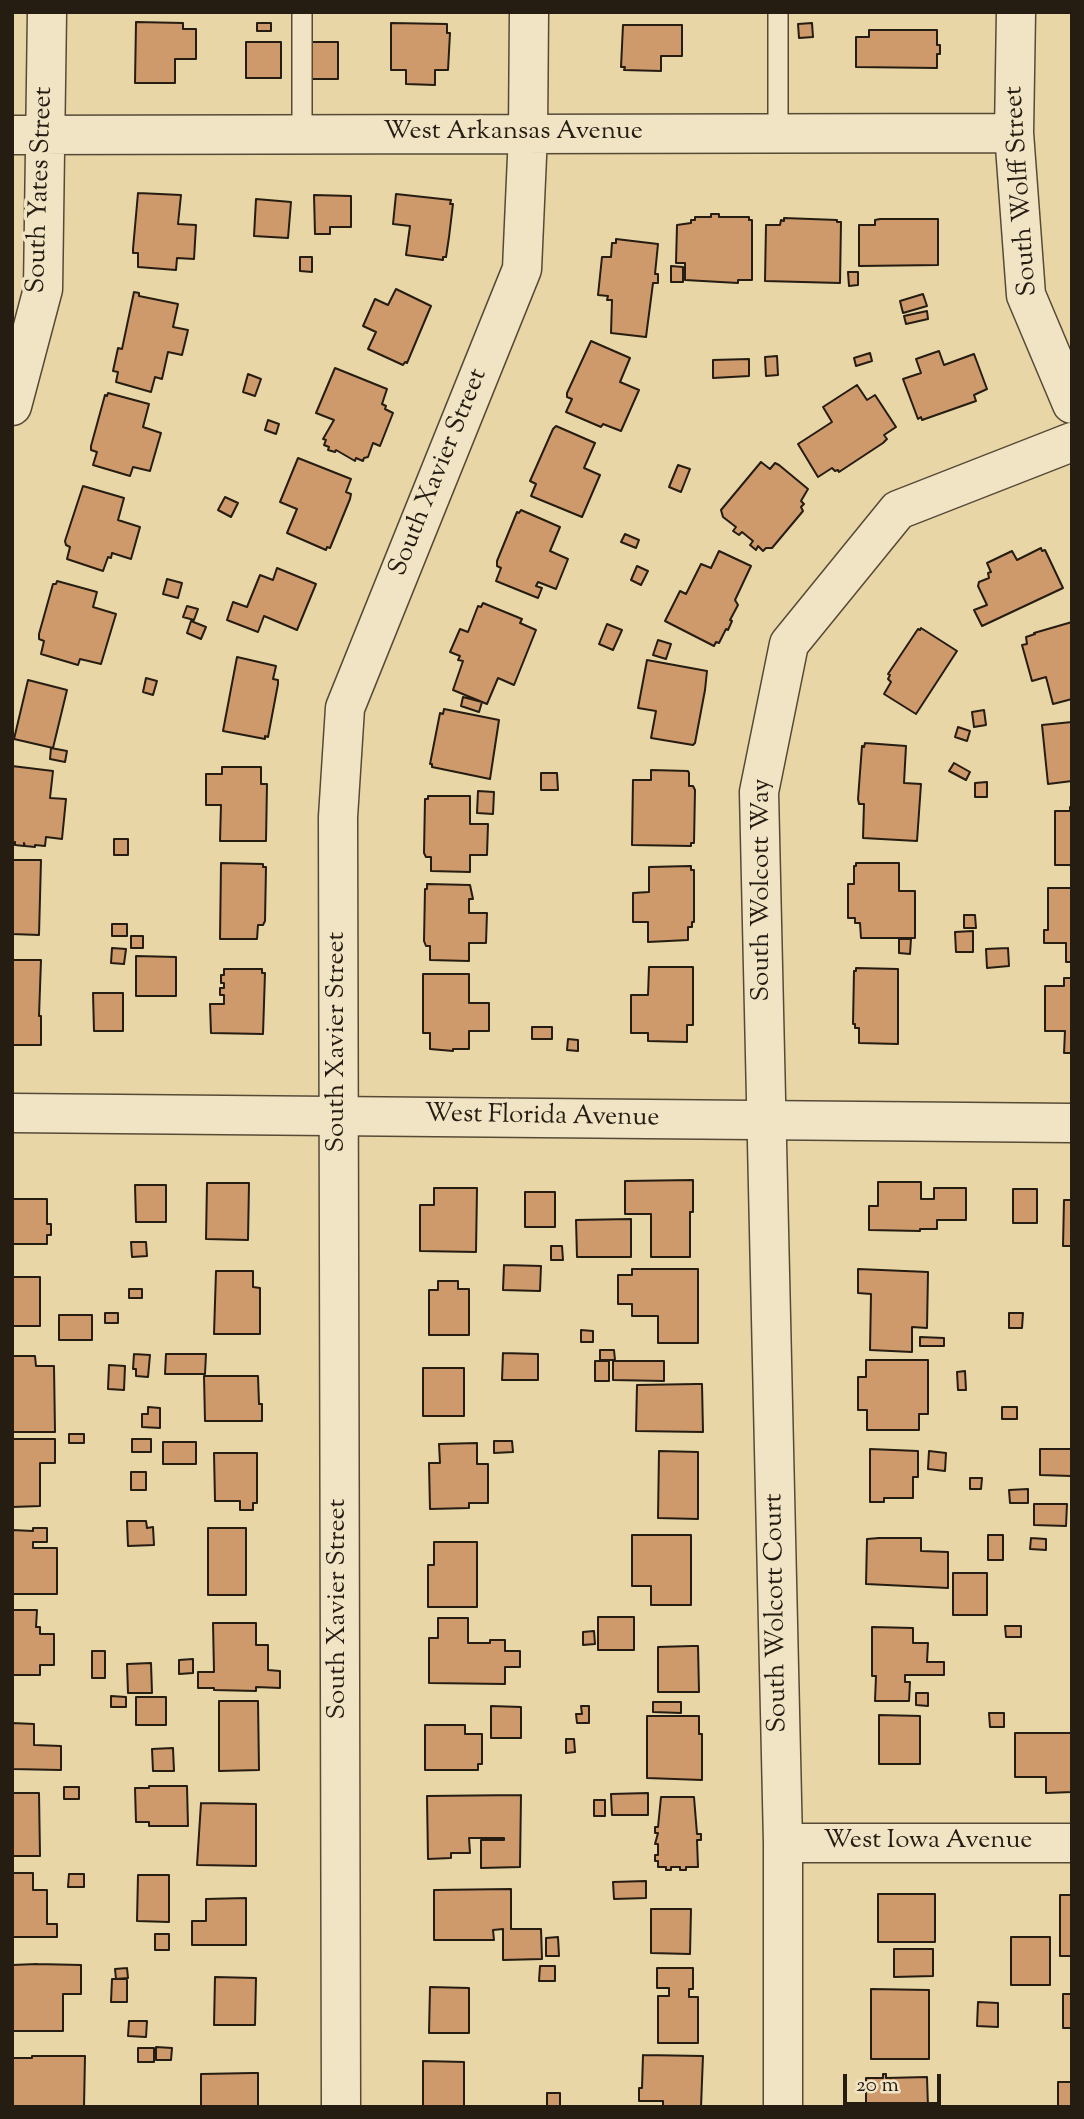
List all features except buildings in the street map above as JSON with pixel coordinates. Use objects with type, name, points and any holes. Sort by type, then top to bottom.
[{"type":"street","name":"South Yates Street","points":[[12,406],[43,289],[29,135],[47,12]]},
{"type":"street","name":"South Xavier Street","points":[[341,2107],[338,817],[345,708],[522,269],[528,134],[529,12]]},
{"type":"street","name":"South Wolff Street","points":[[1016,12],[1014,133],[1026,295],[1072,404]]},
{"type":"street","name":"West Arkansas Avenue","points":[[29,135],[1014,133]]},
{"type":"street","name":"South Wolcott Way","points":[[768,1120],[759,792],[789,644],[898,510],[1072,442]]},
{"type":"street","name":"West Florida Avenue","points":[[12,1113],[1072,1123]]},
{"type":"street","name":"South Wolcott Court","points":[[768,1120],[783,1843],[783,2107]]},
{"type":"street","name":"West Iowa Avenue","points":[[783,1843],[1072,1843]]},
{"type":"lane","points":[[302,12],[302,135]]},
{"type":"lane","points":[[778,12],[778,134]]}]
